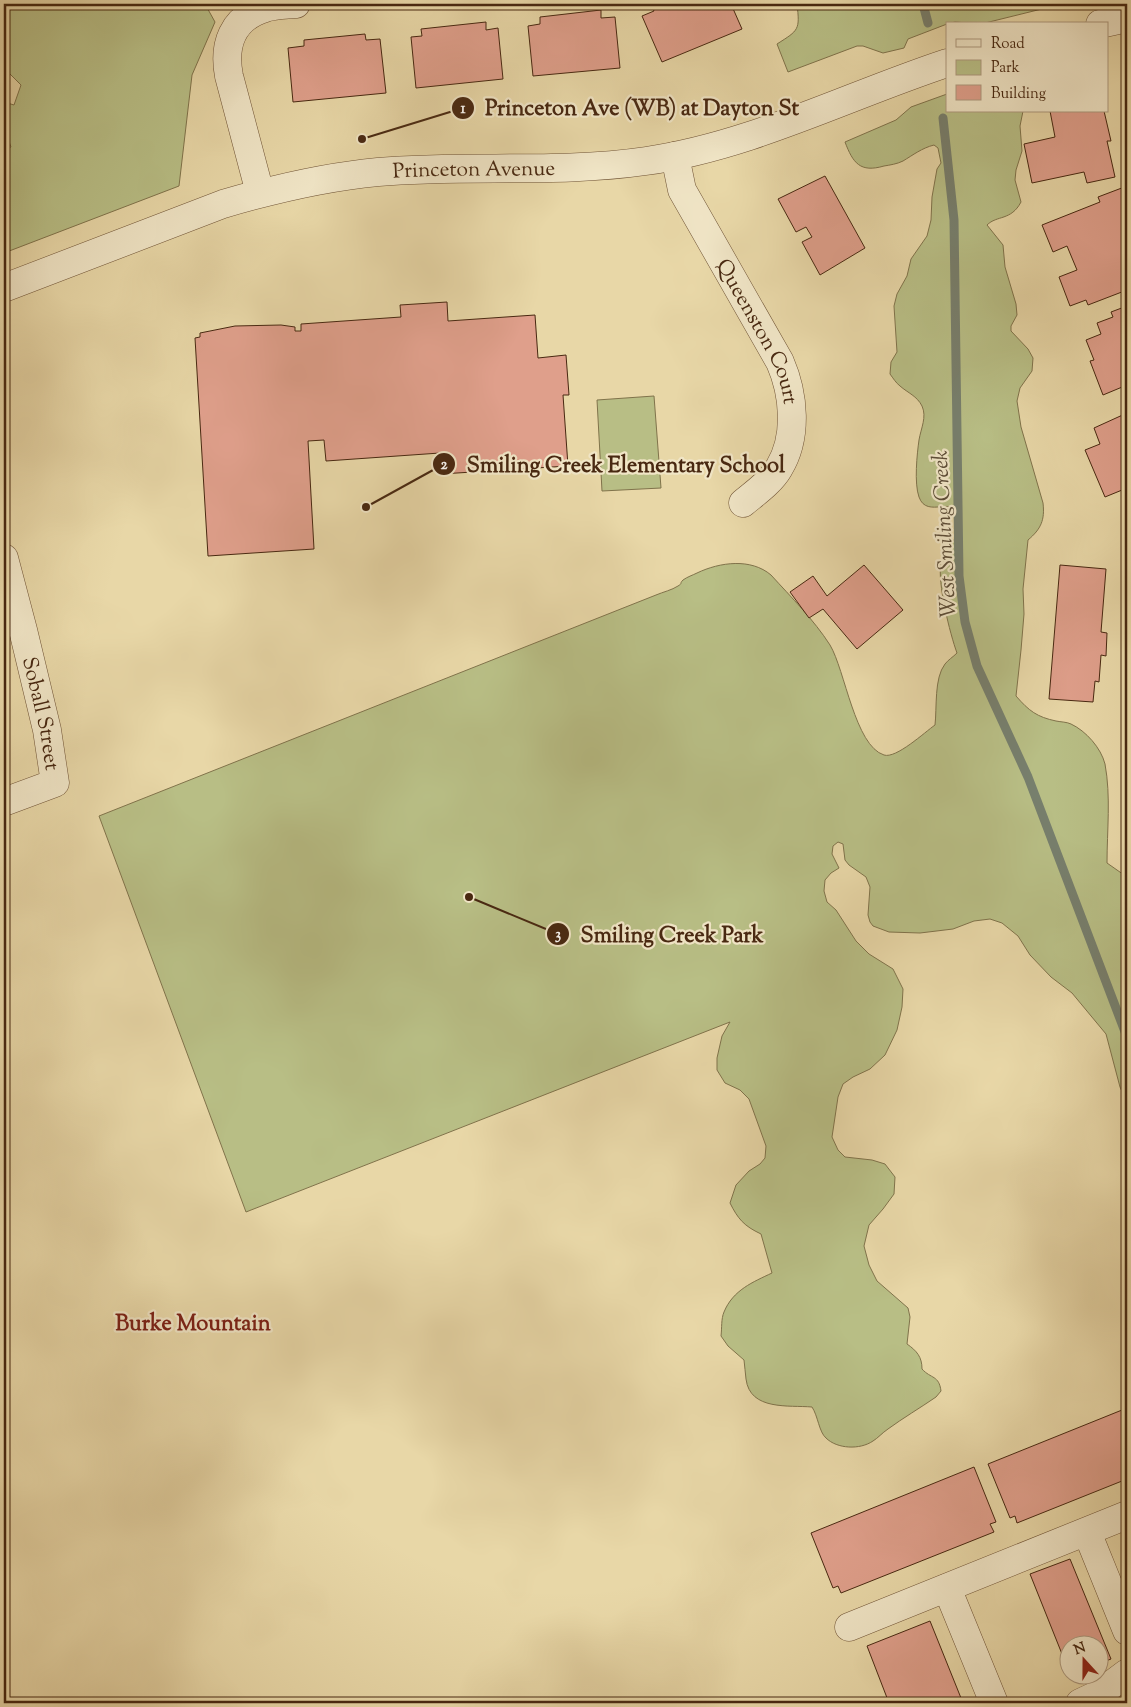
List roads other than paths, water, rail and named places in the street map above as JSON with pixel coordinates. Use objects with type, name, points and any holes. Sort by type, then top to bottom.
[{"type":"street","points":[[260,193],[229,76],[227,64],[228,46],[231,36],[239,24],[250,14],[266,8],[296,4]]},
{"type":"street","points":[[1108,22],[1127,18]]},
{"type":"street","name":"Princeton Avenue","points":[[4,288],[214,207],[260,193],[317,180],[380,172],[608,166],[675,156],[701,151],[764,131],[946,63]]},
{"type":"street","name":"Queenston Court","points":[[675,156],[682,190],[780,362],[790,389],[792,402],[791,427],[784,459],[779,470],[772,478],[743,503]]},
{"type":"street","name":"Soball Street","points":[[4,558],[24,630],[47,730],[55,783],[4,802]]},
{"type":"street","points":[[849,1627],[1127,1516]]},
{"type":"street","points":[[1087,1532],[1127,1631]]},
{"type":"street","points":[[947,1588],[994,1703]]},
{"type":"street","points":[[1082,1703],[1099,1694],[1127,1674]]},
{"type":"waterway","name":"West Smiling Creek","points":[[923,4],[928,23]]},
{"type":"waterway","name":"West Smiling Creek","points":[[943,118],[954,220],[959,576],[965,622],[977,666],[1028,777],[1127,1037]]},
{"type":"place","name":"Princeton Ave (WB) at Dayton St","points":[[362,139]]},
{"type":"place","name":"Smiling Creek Elementary School","points":[[366,507]]},
{"type":"place","name":"Smiling Creek Park","points":[[469,897]]},
{"type":"district","name":"Burke Mountain","points":[[193,1322]]}]
